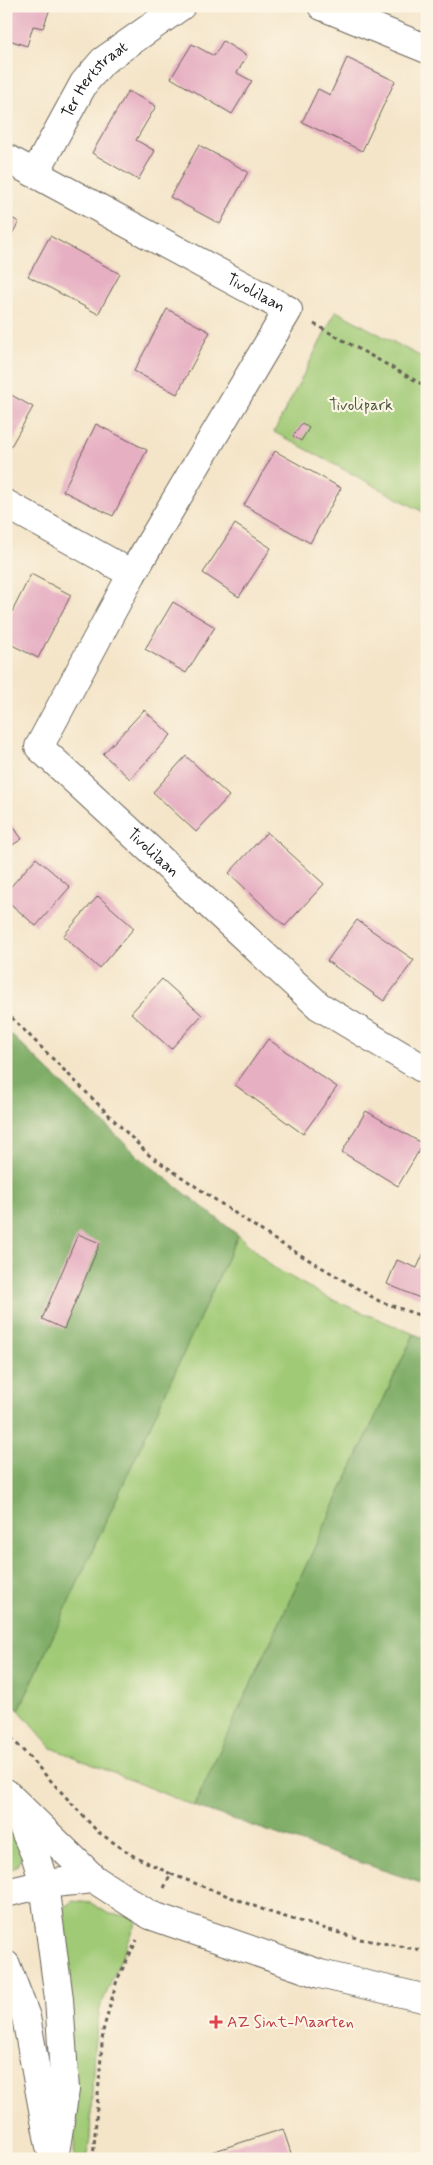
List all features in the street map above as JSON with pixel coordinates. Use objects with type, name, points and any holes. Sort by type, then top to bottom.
[{"type":"street","name":"Ter Hertstraat","points":[[35,174],[84,83],[103,61],[181,6]]},
{"type":"street","points":[[322,6],[427,49]]},
{"type":"street","name":"Tivolilaan","points":[[6,158],[288,310],[132,574],[39,747],[319,1006],[427,1071]]},
{"type":"street","points":[[6,504],[132,574]]},
{"type":"street","points":[[7,1793],[94,1879],[150,1915],[320,1974],[427,1999]]},
{"type":"street","points":[[7,1793],[32,1847],[44,1884],[59,1999],[65,2090],[53,2159]]},
{"type":"street","points":[[6,1893],[44,1884],[94,1879]]},
{"type":"street","points":[[6,1965],[26,2017],[53,2159]]},
{"type":"path","points":[[288,310],[427,387]]},
{"type":"path","points":[[6,1012],[149,1155],[275,1240],[370,1296],[427,1318]]},
{"type":"path","points":[[6,1732],[98,1832],[132,1855],[171,1874],[272,1913],[360,1939],[427,1951]]},
{"type":"path","points":[[94,2159],[103,2032],[117,1980],[171,1874]]},
{"type":"green space","name":"Tivolipark","points":[[336,311],[427,360],[427,514],[274,432]]},
{"type":"green space","points":[[6,1030],[139,1157],[238,1235],[19,1710],[6,1702]]},
{"type":"green space","points":[[238,1235],[273,1267],[326,1297],[414,1334],[194,1806],[52,1748],[19,1710]]},
{"type":"green space","points":[[414,1334],[427,1339],[427,1885],[194,1806]]},
{"type":"green space","points":[[6,1818],[22,1855],[17,1866],[6,1872]]},
{"type":"green space","points":[[73,1901],[91,1903],[109,1914],[139,1917],[100,2008],[94,2047],[90,2139],[86,2159],[74,2159],[75,2110],[60,1912]]},
{"type":"building","points":[[6,6],[51,6],[43,28],[33,26],[27,46],[6,39]]},
{"type":"building","points":[[223,41],[247,56],[237,73],[252,81],[232,114],[171,78],[192,44],[214,56]]},
{"type":"building","points":[[347,58],[395,81],[362,151],[302,122],[318,89],[330,95]]},
{"type":"building","points":[[128,91],[156,106],[136,140],[155,151],[138,180],[92,153]]},
{"type":"building","points":[[199,145],[248,172],[220,224],[170,197]]},
{"type":"building","points":[[6,215],[19,222],[6,244]]},
{"type":"building","points":[[50,236],[120,274],[98,314],[28,276]]},
{"type":"building","points":[[167,309],[210,332],[177,394],[134,371]]},
{"type":"building","points":[[6,392],[33,407],[6,455]]},
{"type":"building","points":[[302,423],[309,428],[301,441],[293,436]]},
{"type":"building","points":[[96,424],[147,450],[113,516],[63,491]]},
{"type":"building","points":[[275,451],[341,488],[310,543],[244,505]]},
{"type":"building","points":[[235,524],[271,548],[239,597],[203,573]]},
{"type":"building","points":[[31,574],[71,595],[38,658],[6,642],[6,609],[12,612]]},
{"type":"building","points":[[173,602],[215,627],[186,673],[145,649]]},
{"type":"building","points":[[144,710],[171,735],[130,779],[103,754]]},
{"type":"building","points":[[186,756],[229,796],[196,832],[153,792]]},
{"type":"building","points":[[6,816],[22,839],[6,849]]},
{"type":"building","points":[[267,832],[324,884],[285,926],[229,873]]},
{"type":"building","points":[[36,858],[70,887],[36,926],[6,900],[6,892]]},
{"type":"building","points":[[98,896],[134,928],[99,968],[63,936]]},
{"type":"building","points":[[357,920],[414,960],[384,1001],[327,961]]},
{"type":"building","points":[[162,979],[202,1015],[171,1049],[131,1013]]},
{"type":"building","points":[[268,1039],[337,1087],[303,1134],[235,1085]]},
{"type":"building","points":[[366,1111],[423,1144],[398,1186],[342,1152]]},
{"type":"building","points":[[78,1234],[100,1243],[64,1329],[42,1319]]},
{"type":"building","points":[[427,1246],[427,1301],[387,1284],[397,1260],[417,1268]]},
{"type":"building","points":[[283,2129],[293,2159],[193,2159],[193,2158]]},
{"type":"place","name":"AZ Sint-Maarten","points":[[216,2022]]}]
